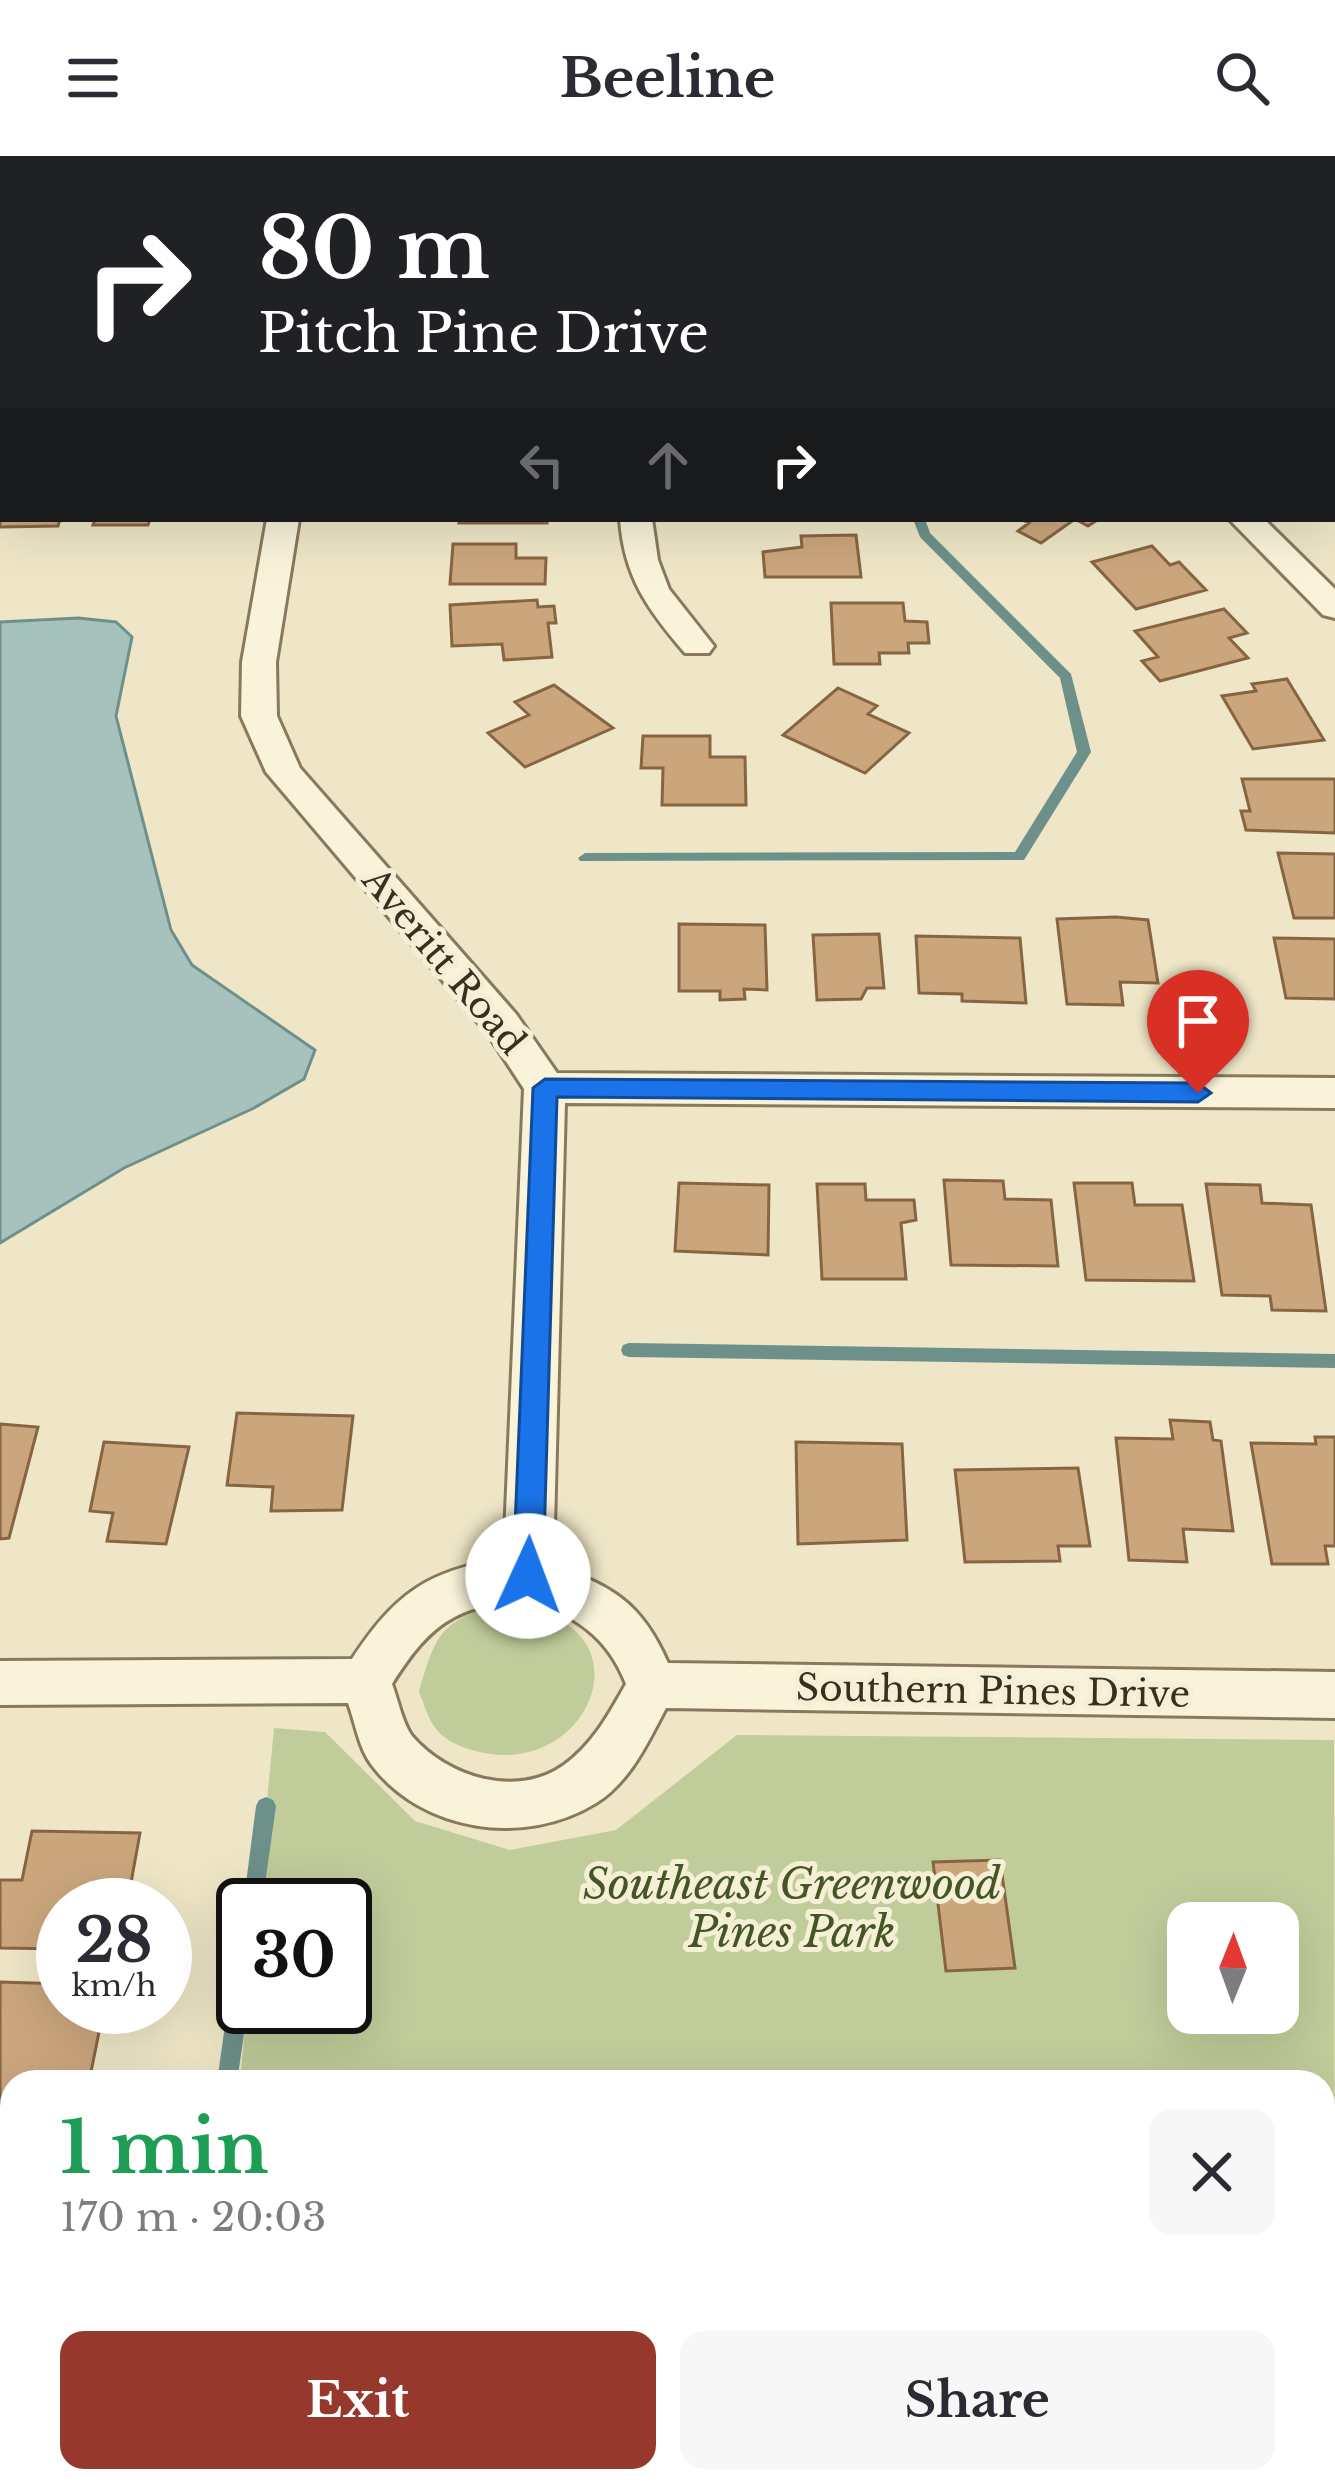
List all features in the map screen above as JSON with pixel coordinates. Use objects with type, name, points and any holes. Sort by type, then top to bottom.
[{"type":"street","name":"Averitt Road","points":[[282,522],[259,662],[259,716],[284,772],[502,1024],[545,1088],[528,1576]]},
{"type":"street","points":[[636,522],[638,560],[648,589],[697,646]]},
{"type":"street","points":[[1248,522],[1335,608]]},
{"type":"street","points":[[545,1088],[1335,1093]]},
{"type":"street","points":[[528,1576],[603,1606],[638,1646],[652,1685],[620,1744],[578,1786],[513,1807],[442,1794],[389,1748],[367,1681],[405,1619],[458,1586],[528,1576]]},
{"type":"street","points":[[0,1683],[367,1681]]},
{"type":"street","name":"Southern Pines Drive","points":[[652,1685],[1335,1695]]},
{"type":"green space","points":[[495,1606],[547,1614],[579,1635],[593,1662],[592,1693],[577,1721],[551,1743],[515,1755],[472,1750],[446,1738],[437,1731],[419,1692],[442,1635],[462,1618]]},
{"type":"green space","name":"Southeast Greenwood Pines Park","points":[[274,1728],[325,1732],[415,1821],[510,1850],[616,1830],[737,1735],[1334,1740],[1334,2070],[241,2070],[244,2034],[372,2034],[372,1878],[260,1878]]},
{"type":"water","points":[[78,618],[116,622],[132,637],[116,716],[171,930],[192,965],[315,1050],[304,1079],[254,1108],[124,1168],[0,1243],[0,622]]},
{"type":"building","points":[[0,522],[59,522],[58,526],[0,527]]},
{"type":"building","points":[[94,522],[149,522],[148,525]]},
{"type":"building","points":[[1071,522],[1041,543],[1018,531],[1029,523]]},
{"type":"building","points":[[856,535],[861,577],[765,577],[763,552],[802,547],[801,536]]},
{"type":"building","points":[[453,544],[516,544],[516,558],[546,558],[545,584],[450,584]]},
{"type":"building","points":[[1152,546],[1170,565],[1179,562],[1206,590],[1136,609],[1092,562]]},
{"type":"building","points":[[537,600],[538,607],[554,606],[556,623],[548,623],[552,657],[504,660],[502,644],[452,646],[450,605]]},
{"type":"building","points":[[831,603],[903,603],[905,621],[927,622],[929,643],[908,643],[909,653],[879,653],[880,664],[834,664]]},
{"type":"building","points":[[1224,609],[1247,633],[1229,638],[1248,658],[1160,681],[1142,661],[1158,657],[1135,631]]},
{"type":"building","points":[[1287,679],[1324,740],[1253,749],[1222,696],[1256,691],[1252,684]]},
{"type":"building","points":[[554,685],[613,728],[525,767],[488,733],[529,715],[515,702]]},
{"type":"building","points":[[838,688],[877,706],[868,714],[909,733],[865,773],[783,735]]},
{"type":"building","points":[[643,736],[710,736],[710,757],[745,757],[746,805],[662,805],[663,768],[641,768]]},
{"type":"building","points":[[1242,779],[1335,779],[1335,833],[1246,830],[1241,811],[1250,811]]},
{"type":"building","points":[[1278,853],[1335,854],[1335,918],[1294,918]]},
{"type":"building","points":[[1057,919],[1148,920],[1158,983],[1120,982],[1123,1005],[1067,1004]]},
{"type":"building","points":[[679,924],[765,925],[767,990],[744,989],[745,999],[720,1000],[720,991],[679,991]]},
{"type":"building","points":[[879,934],[884,988],[867,988],[861,999],[817,1000],[813,935]]},
{"type":"building","points":[[916,936],[1020,938],[1026,1003],[962,1001],[962,994],[919,993]]},
{"type":"building","points":[[1274,938],[1335,939],[1335,999],[1286,998]]},
{"type":"building","points":[[944,1180],[1003,1181],[1005,1199],[1051,1200],[1058,1266],[951,1265]]},
{"type":"building","points":[[679,1183],[769,1185],[768,1255],[675,1251]]},
{"type":"building","points":[[1074,1183],[1132,1183],[1135,1205],[1182,1205],[1194,1281],[1086,1280]]},
{"type":"building","points":[[817,1184],[865,1184],[866,1200],[914,1200],[916,1220],[901,1223],[906,1279],[822,1279]]},
{"type":"building","points":[[1206,1184],[1260,1185],[1262,1203],[1311,1205],[1326,1311],[1272,1310],[1270,1296],[1222,1295]]},
{"type":"building","points":[[237,1413],[353,1416],[342,1510],[271,1511],[273,1487],[227,1485]]},
{"type":"building","points":[[1170,1420],[1210,1422],[1213,1440],[1221,1441],[1233,1531],[1183,1529],[1187,1562],[1129,1560],[1116,1438],[1173,1439]]},
{"type":"building","points":[[0,1424],[38,1427],[9,1538],[0,1539]]},
{"type":"building","points":[[1315,1437],[1335,1437],[1335,1546],[1325,1546],[1328,1564],[1272,1564],[1251,1443],[1316,1444]]},
{"type":"building","points":[[104,1442],[189,1447],[166,1544],[107,1541],[113,1513],[90,1511]]},
{"type":"building","points":[[796,1442],[902,1444],[907,1540],[798,1544]]},
{"type":"building","points":[[1078,1468],[1090,1546],[1058,1546],[1060,1561],[965,1562],[955,1470]]},
{"type":"building","points":[[32,1831],[140,1833],[132,1878],[36,1878],[36,1949],[0,1948],[0,1880],[22,1880]]},
{"type":"building","points":[[1000,1860],[1015,1968],[946,1971],[933,1862]]},
{"type":"building","points":[[0,1982],[36,1983],[36,2034],[99,2034],[91,2070],[0,2070]]},
{"type":"waterway","points":[[585,858],[1019,857],[1084,752],[1066,677],[924,534],[920,522]]},
{"type":"waterway","points":[[629,1350],[1335,1361]]},
{"type":"waterway","points":[[256,1878],[266,1806]]},
{"type":"waterway","points":[[229,2070],[234,2034]]},
{"type":"route","points":[[528,1576],[545,1088],[1198,1093]]}]
